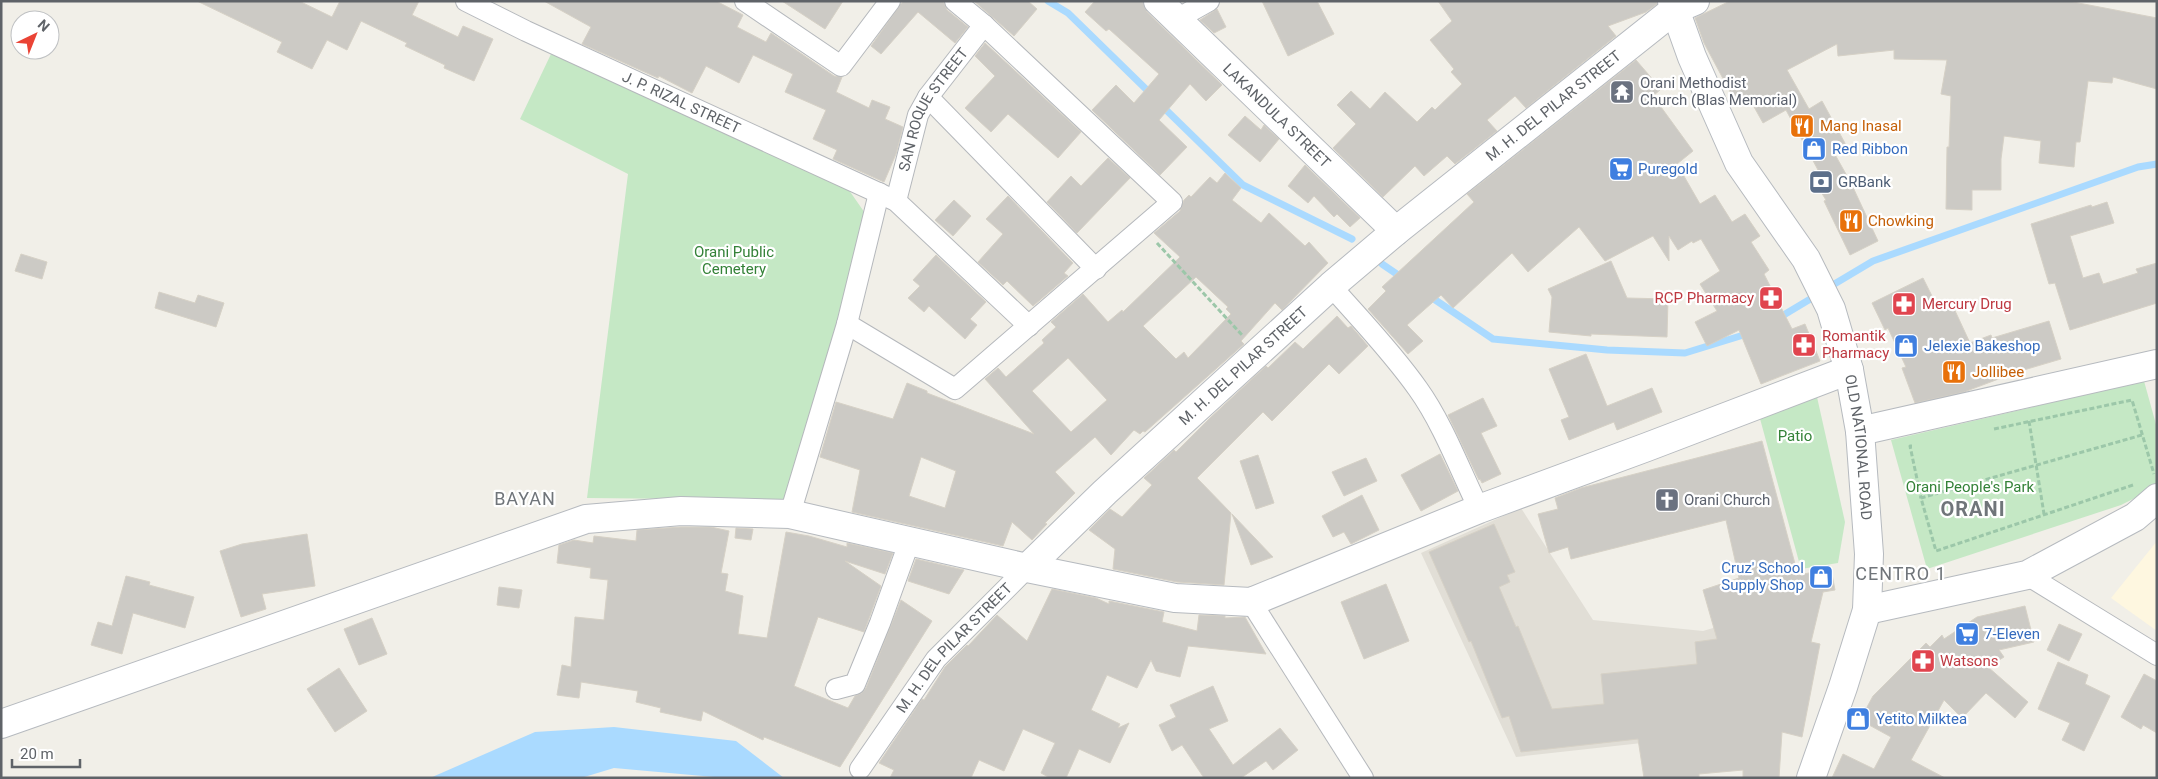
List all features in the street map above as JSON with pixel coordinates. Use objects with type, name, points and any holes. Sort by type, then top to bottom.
[{"type":"street","name":"J. P. RIZAL STREET","points":[[466,1],[526,31],[888,197],[1029,326]]},
{"type":"street","points":[[745,1],[841,66],[890,1]]},
{"type":"street","points":[[847,324],[955,389],[1172,202],[956,1]]},
{"type":"street","points":[[1167,10],[1209,1]]},
{"type":"street","name":"M. H. DEL PILAR STREET","points":[[860,769],[936,659],[1105,492],[1331,286],[1396,231],[1680,4]]},
{"type":"street","name":"OLD NATIONAL ROAD","points":[[1680,4],[1692,57],[1739,163],[1806,259],[1825,297],[1849,370],[1860,431],[1869,554],[1867,610],[1843,687],[1811,778]]},
{"type":"street","name":"LAKANDULA STREET","points":[[1167,10],[1396,231]]},
{"type":"street","name":"SAN ROQUE STREET","points":[[790,514],[847,324],[888,197],[918,115],[928,96],[984,26]]},
{"type":"street","points":[[928,96],[1096,269]]},
{"type":"street","points":[[1331,286],[1384,346],[1419,390],[1442,432],[1479,509]]},
{"type":"street","points":[[1860,431],[2157,364]]},
{"type":"street","points":[[1,724],[586,520],[682,511],[790,514],[1026,568],[1175,598],[1251,602],[1479,509],[1849,370]]},
{"type":"street","points":[[1867,610],[2027,575],[2135,517],[2149,486]]},
{"type":"street","points":[[836,689],[855,684],[880,623],[910,540]]},
{"type":"street","points":[[2027,575],[2157,655]]},
{"type":"street","points":[[1251,602],[1363,778]]},
{"type":"path","points":[[1143,227],[1259,353]]},
{"type":"path","points":[[1919,444],[1910,446],[1921,498],[1936,551],[2044,514],[2149,486],[2142,435],[2132,400],[1992,429]]},
{"type":"path","points":[[2029,421],[2044,514]]},
{"type":"path","points":[[1921,498],[2142,435]]},
{"type":"shaded area","points":[[1521,508],[1593,620],[1703,631],[1788,606],[1769,729],[1516,757],[1421,553]]},
{"type":"shaded area","points":[[2157,541],[2157,631],[2111,598]]},
{"type":"green space","name":"Orani Public Cemetery","points":[[551,54],[844,183],[867,216],[789,500],[587,498],[628,174],[520,119]]},
{"type":"green space","name":"Orani People's Park","points":[[2144,381],[2157,428],[2157,487],[2121,505],[1927,569],[1891,440]]},
{"type":"green space","name":"Patio","points":[[1817,397],[1845,522],[1838,563],[1801,569],[1759,415]]},
{"type":"water","points":[[614,727],[736,741],[784,778],[725,778],[614,768],[581,778],[430,778],[535,732]]},
{"type":"building","points":[[197,1],[299,1],[332,17],[340,1],[419,1],[412,15],[458,37],[463,26],[493,39],[474,81],[444,68],[445,65],[405,46],[407,43],[361,21],[347,50],[327,40],[312,69],[277,52],[282,42]]},
{"type":"building","points":[[544,1],[716,1],[743,15],[737,27],[766,42],[771,33],[834,76],[842,77],[836,92],[869,108],[872,100],[890,107],[885,119],[903,127],[896,154],[884,182],[833,159],[837,150],[813,139],[826,110],[785,92],[793,74],[753,55],[739,83],[706,66],[692,93],[659,76],[658,78],[582,44],[591,27]]},
{"type":"building","points":[[782,1],[843,1],[825,29]]},
{"type":"building","points":[[903,1],[943,1],[947,10],[968,27],[955,43],[918,12],[881,54],[871,46]]},
{"type":"building","points":[[974,1],[1028,1],[1037,9],[1014,36]]},
{"type":"building","points":[[1095,1],[1143,1],[1147,12],[1222,85],[1206,101],[1190,84],[1159,120],[1187,147],[1160,175],[1092,110],[1116,85],[1134,103],[1159,74],[1109,29],[1106,31],[1085,12]]},
{"type":"building","points":[[1262,1],[1317,1],[1334,34],[1288,56]]},
{"type":"building","points":[[1438,1],[1657,1],[1657,4],[1646,12],[1608,26],[1616,36],[1526,108],[1515,96],[1487,120],[1497,131],[1455,164],[1447,156],[1424,176],[1415,166],[1383,197],[1333,148],[1356,124],[1337,105],[1351,91],[1370,109],[1385,92],[1417,122],[1432,107],[1435,110],[1462,84],[1451,72],[1454,69],[1430,40],[1452,21]]},
{"type":"building","points":[[1730,1],[2068,1],[2157,18],[2157,89],[2113,77],[2112,83],[2088,81],[2080,142],[2076,142],[2074,167],[2039,163],[2041,141],[2004,136],[2001,159],[2001,190],[1972,190],[1972,210],[1946,209],[1947,147],[1949,147],[1951,96],[1941,94],[1947,60],[1894,59],[1894,50],[1838,56],[1837,44],[1787,70],[1809,109],[1822,101],[1846,145],[1833,151],[1851,183],[1878,241],[1850,255],[1824,201],[1826,200],[1810,174],[1818,170],[1786,110],[1763,123],[1748,96],[1736,103],[1704,43],[1695,18]]},
{"type":"building","points":[[1217,9],[1226,27],[1214,33],[1200,20]]},
{"type":"building","points":[[985,43],[1081,132],[1058,158],[1008,114],[991,132],[965,108],[995,76],[975,56]]},
{"type":"building","points":[[1636,60],[1661,89],[1653,96],[1693,151],[1677,164],[1700,204],[1715,195],[1732,222],[1745,214],[1760,236],[1751,242],[1769,270],[1764,274],[1792,329],[1805,324],[1820,361],[1761,384],[1739,330],[1707,346],[1695,322],[1717,311],[1700,284],[1720,271],[1701,239],[1693,243],[1692,241],[1678,250],[1669,236],[1669,261],[1653,236],[1605,261],[1579,227],[1528,272],[1512,253],[1453,308],[1441,295],[1407,325],[1423,341],[1408,354],[1368,309],[1386,291],[1382,287],[1474,202],[1467,194]]},
{"type":"building","points":[[1245,116],[1261,130],[1264,125],[1279,139],[1260,162],[1228,135]]},
{"type":"building","points":[[1108,158],[1130,178],[1077,233],[1047,202],[1071,176],[1081,186]]},
{"type":"building","points":[[1305,165],[1360,218],[1350,227],[1337,214],[1334,217],[1314,196],[1308,203],[1288,186]]},
{"type":"building","points":[[1225,173],[1241,188],[1232,200],[1261,223],[1269,213],[1305,246],[1309,242],[1328,263],[1282,310],[1275,303],[1241,341],[1244,344],[1145,432],[1143,431],[1140,434],[1134,430],[1111,455],[1095,437],[1055,472],[1075,493],[1045,523],[1047,524],[1032,540],[1012,522],[1003,546],[852,512],[860,470],[820,457],[836,402],[893,419],[907,383],[927,391],[927,393],[1034,434],[985,379],[998,368],[1006,377],[1044,343],[1042,340],[1056,327],[1051,322],[1083,294],[1108,322],[1122,310],[1123,312],[1180,257],[1154,233],[1180,211],[1184,200],[1189,195],[1191,197],[1210,177],[1217,183]],"holes":[[[1196,277],[1228,307],[1226,309],[1231,314],[1188,358],[1184,352],[1176,359],[1143,326]],[[1068,358],[1107,400],[1071,432],[1032,391]],[[921,457],[956,471],[945,508],[909,496]]]},
{"type":"building","points":[[1008,196],[1073,263],[1064,273],[1068,276],[1033,306],[1007,281],[1003,285],[978,262],[1003,234],[986,219]]},
{"type":"building","points":[[954,200],[971,216],[953,236],[935,220]]},
{"type":"building","points":[[2107,202],[2114,223],[2070,236],[2083,278],[2099,273],[2103,284],[2138,273],[2136,269],[2157,263],[2157,303],[2070,330],[2055,283],[2049,284],[2031,224],[2091,205],[2092,207]]},
{"type":"building","points":[[21,254],[47,262],[42,279],[15,271]]},
{"type":"building","points":[[936,255],[986,302],[970,319],[977,325],[965,339],[929,306],[924,312],[908,298],[920,286],[913,280]]},
{"type":"building","points":[[1611,261],[1627,298],[1668,299],[1667,337],[1591,334],[1591,336],[1549,332],[1552,297],[1548,289]]},
{"type":"building","points":[[1923,278],[1938,308],[1951,302],[1970,343],[1991,335],[1992,338],[2049,321],[2061,359],[2017,372],[1964,392],[1915,403],[1902,368],[1906,367],[1888,328],[1885,330],[1872,303]]},
{"type":"building","points":[[159,292],[195,303],[198,295],[224,303],[216,327],[155,308]]},
{"type":"building","points":[[1337,316],[1348,328],[1351,326],[1368,346],[1339,374],[1329,364],[1272,421],[1263,412],[1197,478],[1231,513],[1224,585],[1177,582],[1113,569],[1115,549],[1089,530],[1110,509],[1122,517],[1152,485],[1144,478],[1174,450],[1176,452],[1266,366],[1268,368],[1295,342],[1303,349]]},
{"type":"building","points":[[1586,354],[1607,406],[1652,388],[1662,412],[1617,430],[1614,422],[1569,440],[1561,420],[1569,417],[1549,369]]},
{"type":"building","points":[[1483,398],[1497,426],[1481,433],[1501,474],[1482,483],[1448,415]]},
{"type":"building","points":[[1762,441],[1798,575],[1831,569],[1835,590],[1823,592],[1811,642],[1820,644],[1802,737],[1782,732],[1779,778],[1743,778],[1743,770],[1699,774],[1699,778],[1644,778],[1638,739],[1521,752],[1509,716],[1502,718],[1471,641],[1469,642],[1429,552],[1494,524],[1515,572],[1507,575],[1510,582],[1499,587],[1516,627],[1518,626],[1552,709],[1604,704],[1601,674],[1697,664],[1695,642],[1717,639],[1703,590],[1739,578],[1726,520],[1571,559],[1568,547],[1549,553],[1538,514],[1558,509],[1555,498],[1581,488]]},
{"type":"building","points":[[1440,454],[1458,491],[1421,511],[1401,475]]},
{"type":"building","points":[[1258,455],[1274,503],[1256,509],[1240,461]]},
{"type":"building","points":[[1366,458],[1377,481],[1344,496],[1332,472]]},
{"type":"building","points":[[1362,495],[1379,530],[1351,544],[1344,532],[1333,537],[1322,516]]},
{"type":"building","points":[[1232,514],[1273,557],[1251,565]]},
{"type":"building","points":[[711,527],[729,531],[721,573],[728,574],[725,591],[743,596],[738,634],[767,638],[786,532],[809,536],[847,547],[847,543],[893,553],[885,574],[845,561],[881,586],[864,632],[818,617],[794,686],[848,708],[855,696],[862,693],[866,688],[901,600],[932,621],[840,767],[764,737],[763,740],[703,711],[701,721],[660,712],[661,708],[636,702],[638,691],[581,682],[579,698],[557,695],[562,665],[571,667],[575,617],[604,620],[608,580],[590,578],[591,568],[557,563],[559,545],[574,540],[593,543],[594,536],[636,541],[637,530]]},
{"type":"building","points":[[736,528],[753,529],[751,540],[735,538]]},
{"type":"building","points":[[307,534],[315,586],[262,594],[266,609],[241,617],[220,551],[242,544]]},
{"type":"building","points":[[916,559],[964,570],[949,594],[908,581]]},
{"type":"building","points":[[126,576],[150,582],[149,585],[194,597],[185,628],[133,613],[122,654],[91,645],[98,622],[112,626]]},
{"type":"building","points":[[1386,584],[1409,641],[1364,659],[1341,602]]},
{"type":"building","points":[[499,587],[522,590],[519,608],[497,605]]},
{"type":"building","points":[[1052,589],[1096,598],[1109,604],[1109,601],[1164,612],[1162,622],[1197,631],[1199,615],[1225,616],[1225,618],[1245,617],[1266,654],[1188,646],[1180,677],[1156,671],[1151,660],[1137,688],[1107,675],[1091,710],[1120,724],[1118,728],[1129,723],[1110,763],[1079,749],[1066,778],[1050,778],[1041,773],[1055,743],[1023,729],[1004,771],[979,760],[971,778],[890,778],[894,770],[879,763],[945,667],[997,615],[1027,641]]},
{"type":"building","points":[[2025,606],[2034,642],[1999,650],[2004,657],[1988,667],[2028,702],[2015,718],[1986,693],[1962,718],[1944,700],[1911,760],[1945,778],[1832,778],[1843,754],[1874,769],[1891,737],[1860,720],[1873,696],[1926,643],[1930,647],[1942,635],[1944,639],[1977,617]]},
{"type":"building","points":[[372,618],[387,654],[359,665],[344,629]]},
{"type":"building","points":[[2059,624],[2082,634],[2069,661],[2047,650]]},
{"type":"building","points":[[2058,662],[2088,675],[2085,684],[2110,696],[2084,751],[2062,740],[2070,723],[2038,709]]},
{"type":"building","points":[[339,668],[367,711],[335,732],[307,689]]},
{"type":"building","points":[[2144,674],[2157,681],[2157,733],[2143,725],[2141,729],[2121,717]]},
{"type":"building","points":[[1213,686],[1228,721],[1209,729],[1233,765],[1280,728],[1298,750],[1273,770],[1266,761],[1241,778],[1204,778],[1182,745],[1172,751],[1159,725],[1176,717],[1170,705]]},
{"type":"waterway","points":[[1048,1],[1068,13],[1151,94]]},
{"type":"waterway","points":[[1160,104],[1243,185],[1352,239]]},
{"type":"waterway","points":[[1826,289],[1873,261],[2138,167],[2157,164]]},
{"type":"waterway","points":[[1382,264],[1404,279]]},
{"type":"waterway","points":[[1428,295],[1493,339],[1607,350],[1685,353],[1750,333]]},
{"type":"waterway","points":[[1777,319],[1817,295]]},
{"type":"place","name":"Orani Methodist Church (Blas Memorial)","points":[[1622,92]]},
{"type":"place","name":"Mang Inasal","points":[[1802,126]]},
{"type":"place","name":"Red Ribbon","points":[[1814,149]]},
{"type":"place","name":"Puregold","points":[[1621,169]]},
{"type":"place","name":"GRBank","points":[[1821,182]]},
{"type":"place","name":"Chowking","points":[[1851,221]]},
{"type":"place","name":"RCP Pharmacy","points":[[1771,298]]},
{"type":"place","name":"Mercury Drug","points":[[1904,304]]},
{"type":"place","name":"Romantik Pharmacy","points":[[1804,345]]},
{"type":"place","name":"Jelexie Bakeshop","points":[[1906,346]]},
{"type":"place","name":"Jollibee","points":[[1954,372]]},
{"type":"place","name":"Orani Church","points":[[1667,500]]},
{"type":"place","name":"Cruz' School Supply Shop","points":[[1821,577]]},
{"type":"place","name":"7-Eleven","points":[[1967,634]]},
{"type":"place","name":"Watsons","points":[[1923,661]]},
{"type":"place","name":"Yetito Milktea","points":[[1858,719]]},
{"type":"district","name":"BAYAN","points":[[525,498]]},
{"type":"district","name":"ORANI","points":[[1973,509]]},
{"type":"district","name":"CENTRO 1","points":[[1901,573]]}]
